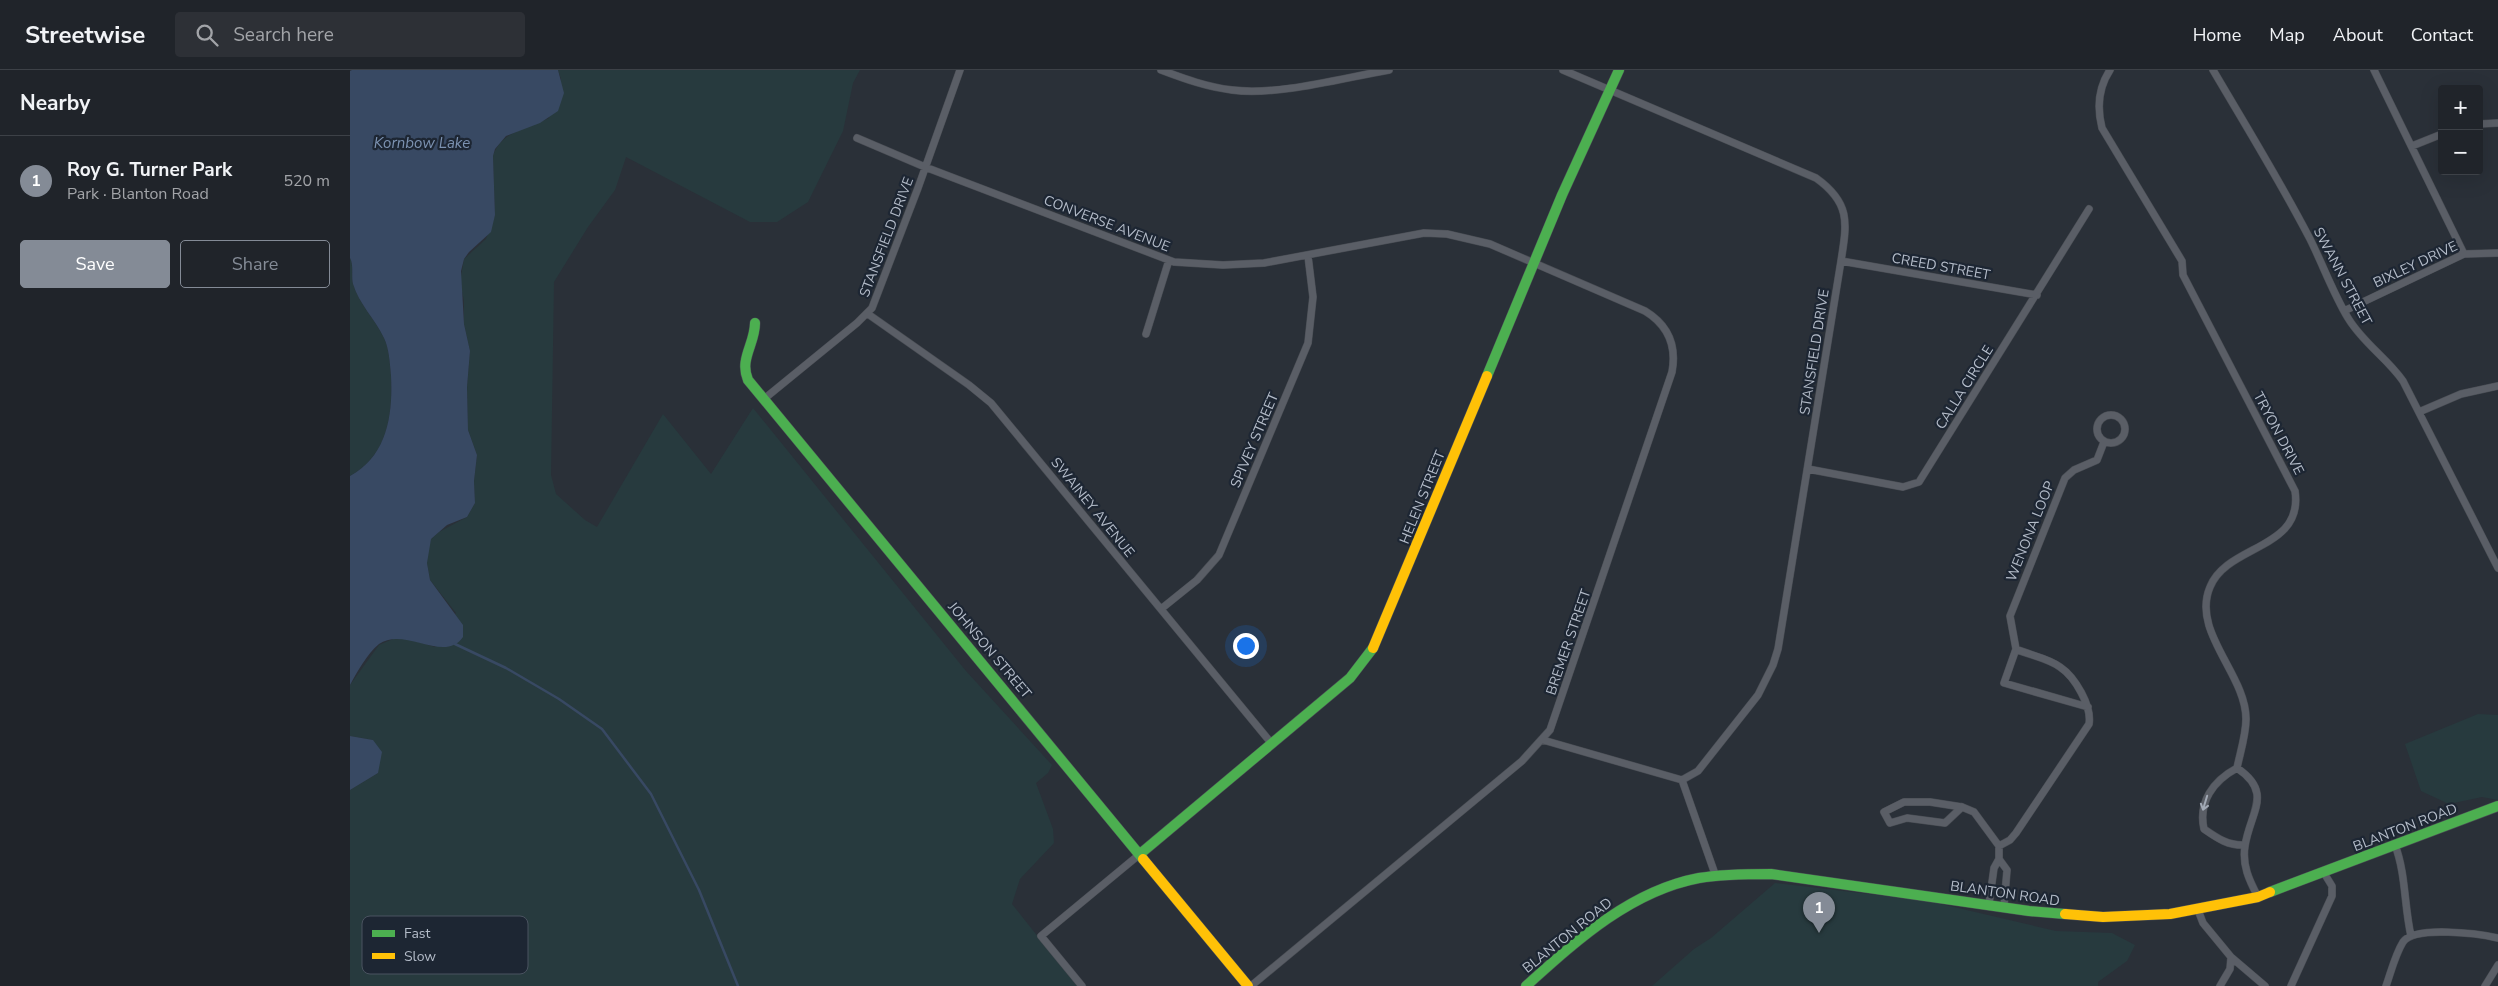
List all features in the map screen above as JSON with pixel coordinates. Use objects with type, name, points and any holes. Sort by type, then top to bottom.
[{"type":"street","name":"STANSFIELD DRIVE","points":[[764,399],[868,314],[877,298],[960,70]]},
{"type":"street","points":[[1161,70],[1200,84],[1245,92],[1278,90],[1388,70]]},
{"type":"street","name":"STANSFIELD DRIVE","points":[[1563,70],[1816,178],[1825,184],[1837,197],[1844,212],[1846,229],[1778,649],[1773,665],[1758,695],[1698,771],[1682,780]]},
{"type":"street","name":"HELEN STREET","points":[[1140,854],[1350,678],[1375,644],[1533,263],[1619,70]]},
{"type":"street","name":"TRYON DRIVE","points":[[2110,70],[2099,94],[2099,117],[2102,128],[2182,261],[2183,275],[2295,491],[2295,516],[2289,526],[2220,571],[2209,587],[2206,604],[2208,626],[2235,679],[2246,719],[2236,768]]},
{"type":"street","name":"SWANN STREET","points":[[2213,70],[2271,167],[2310,239],[2344,311],[2357,332],[2396,372],[2419,412],[2498,568]]},
{"type":"street","points":[[2374,70],[2464,254]]},
{"type":"street","points":[[2483,124],[2498,123]]},
{"type":"street","points":[[2412,146],[2438,136]]},
{"type":"street","name":"CONVERSE AVENUE","points":[[857,138],[925,167],[1169,260],[1195,264],[1243,265],[1308,256],[1424,233],[1438,233],[1480,240],[1533,263]]},
{"type":"street","name":"CALLA CIRCLE","points":[[1808,469],[1903,486],[1919,482],[2089,209]]},
{"type":"street","name":"BIXLEY DRIVE","points":[[2344,311],[2464,254],[2498,253]]},
{"type":"street","name":"SPIVEY STREET","points":[[1161,609],[1197,580],[1219,555],[1308,343],[1313,297],[1308,256]]},
{"type":"street","points":[[1146,334],[1169,260]]},
{"type":"street","name":"CREED STREET","points":[[1841,261],[2036,295]]},
{"type":"street","name":"BREMER STREET","points":[[1250,986],[1522,761],[1543,740],[1555,720],[1674,361],[1672,344],[1668,334],[1654,316],[1533,263]]},
{"type":"street","name":"SWAINEY AVENUE","points":[[868,314],[969,385],[991,403],[1272,744]]},
{"type":"street","name":"JOHNSON STREET","points":[[755,323],[755,339],[743,359],[742,367],[748,380],[1250,986]]},
{"type":"street","points":[[2419,412],[2461,394],[2498,386]]},
{"type":"street","points":[[2106,415],[2118,416],[2125,424],[2124,435],[2116,443],[2104,442],[2097,433],[2098,422],[2106,415]]},
{"type":"street","name":"WENONA LOOP","points":[[2016,649],[2010,616],[2065,478],[2074,470],[2097,460],[2104,442]]},
{"type":"street","points":[[1999,846],[2010,840],[2016,833],[2089,724],[2088,707],[2072,679],[2060,666],[2016,649],[2004,682],[2088,707]]},
{"type":"street","points":[[1543,740],[1682,780],[1715,874]]},
{"type":"street","points":[[2245,845],[2232,846],[2215,836],[2204,829],[2201,818],[2210,789],[2236,768],[2255,784],[2258,796],[2245,845],[2244,862],[2248,879],[2258,897]]},
{"type":"street","points":[[1962,807],[1946,824],[1907,818],[1890,823],[1884,812],[1904,802],[1941,802],[1962,807],[1974,812],[1999,846],[1999,859],[1994,868],[1989,904]]},
{"type":"street","name":"BLANTON ROAD","points":[[1526,986],[1580,939],[1626,905],[1661,888],[1715,874],[1771,874],[2029,911],[2103,917],[2136,916],[2198,910],[2258,897],[2498,806]]},
{"type":"street","points":[[2395,845],[2402,864],[2406,913],[2411,936]]},
{"type":"street","points":[[1082,986],[1041,936],[1140,854]]},
{"type":"street","points":[[1999,859],[2007,870],[2004,906]]},
{"type":"street","points":[[2291,986],[2332,896],[2332,886],[2324,873]]},
{"type":"street","points":[[2198,910],[2203,923],[2231,956],[2265,986]]},
{"type":"street","points":[[2386,986],[2404,942],[2411,936],[2437,933],[2477,934],[2498,938]]},
{"type":"street","points":[[2220,986],[2230,969],[2231,956]]},
{"type":"street","points":[[2485,986],[2498,965]]},
{"type":"green space","points":[[558,70],[860,70],[853,83],[843,131],[808,202],[777,222],[750,222],[626,157],[615,190],[588,227],[554,282],[551,475],[556,494],[585,520],[597,527],[663,414],[711,474],[753,408],[966,671],[1052,765],[1048,773],[1036,783],[1053,829],[1054,843],[1020,879],[1012,904],[1077,986],[350,986],[350,790],[378,773],[373,740],[350,736],[350,685],[379,645],[393,639],[405,638],[435,647],[456,613],[430,580],[427,563],[431,539],[439,532],[467,517],[475,503],[474,481],[477,455],[468,430],[467,387],[470,351],[464,324],[464,301],[460,282],[464,259],[486,239],[495,215],[493,156],[497,148],[509,136],[549,118],[561,79]]},
{"type":"green space","points":[[350,258],[352,281],[356,291],[386,342],[390,361],[391,405],[389,420],[380,446],[362,468],[350,476]]},
{"type":"green space","points":[[2478,714],[2498,715],[2498,800],[2482,797],[2449,804],[2421,791],[2405,744]]},
{"type":"green space","points":[[1775,883],[1928,901],[2056,931],[2112,933],[2135,945],[2127,961],[2098,982],[2098,986],[1652,986]]},
{"type":"water","name":"Kornbow Lake","points":[[558,70],[564,93],[558,111],[540,123],[506,136],[495,149],[493,156],[495,215],[491,232],[469,252],[464,259],[461,271],[464,324],[470,351],[467,387],[468,430],[477,455],[474,481],[475,503],[467,517],[447,525],[431,539],[427,563],[430,580],[463,625],[463,637],[455,644],[446,647],[400,639],[389,640],[379,644],[370,653],[350,685],[350,476],[362,468],[380,446],[389,420],[391,405],[390,361],[386,342],[359,298],[352,281],[350,258],[350,71]]},
{"type":"water","points":[[350,736],[373,740],[382,752],[378,773],[350,790]]},
{"type":"waterway","points":[[455,644],[506,668],[559,699],[602,729],[651,794],[699,890],[738,986]]},
{"type":"traffic: fast","points":[[1487,376],[1562,195],[1619,70]]},
{"type":"traffic: fast","points":[[755,323],[753,338],[745,365],[748,380],[1143,859]]},
{"type":"traffic: fast","points":[[1140,854],[1350,678],[1373,648]]},
{"type":"traffic: fast","points":[[2270,892],[2498,806]]},
{"type":"traffic: fast","points":[[1526,986],[1585,935],[1627,906],[1650,894],[1699,878],[1735,874],[1771,874],[2029,911],[2065,914]]},
{"type":"traffic: slow","points":[[1373,648],[1487,376]]},
{"type":"traffic: slow","points":[[1143,859],[1248,986]]},
{"type":"traffic: slow","points":[[2065,914],[2103,917],[2170,914],[2258,897],[2270,892]]},
{"type":"place","name":"Roy G. Turner Park","points":[[1819,933]]}]
